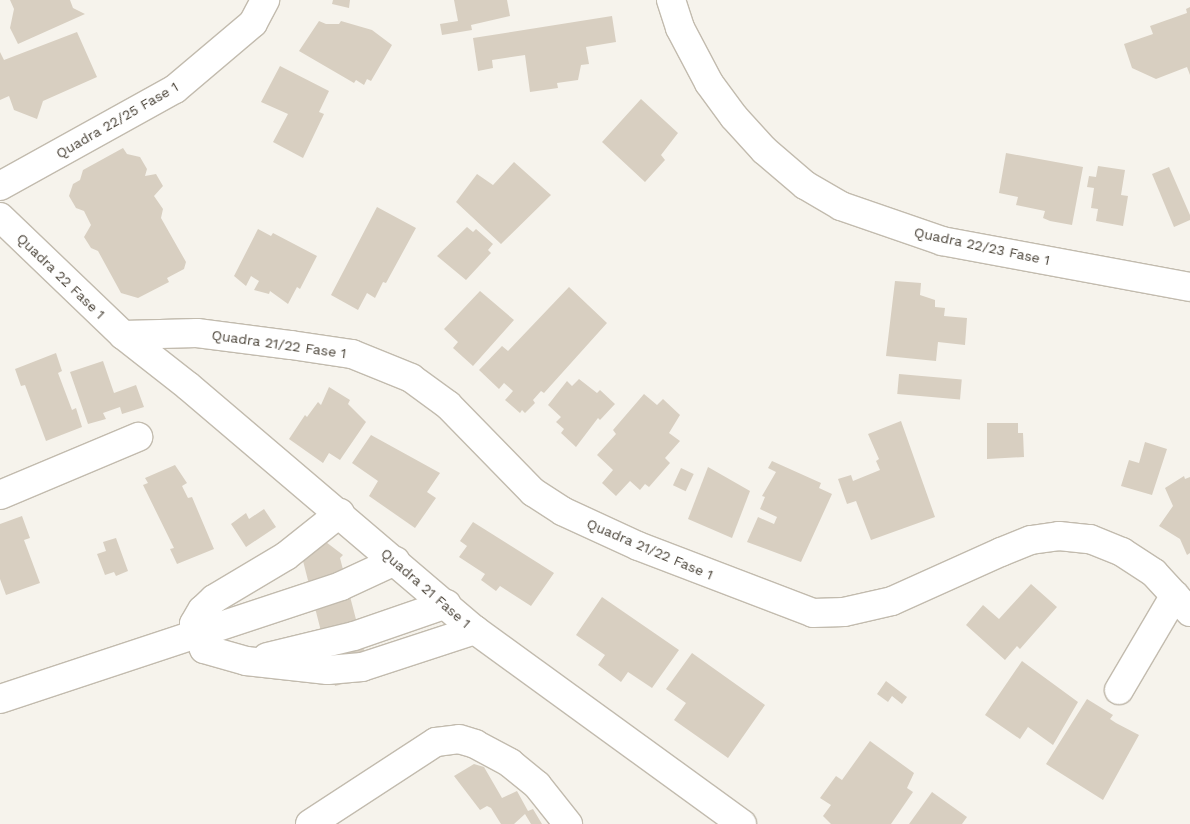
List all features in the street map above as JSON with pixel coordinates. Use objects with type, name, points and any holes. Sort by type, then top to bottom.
[{"type":"street","name":"Quadra 22/25 Fase 1","points":[[0,186],[175,89],[253,23],[265,0]]},
{"type":"street","name":"Quadra 22/23 Fase 1","points":[[671,0],[680,28],[708,83],[734,117],[771,156],[806,185],[841,206],[942,241],[1190,287]]},
{"type":"street","name":"Quadra 22 Fase 1","points":[[0,217],[123,335]]},
{"type":"street","name":"Quadra 21/22 Fase 1","points":[[123,335],[197,333],[361,358],[411,378],[448,405],[533,492],[562,512],[638,546],[813,613],[844,612],[892,601],[1031,540],[1059,536],[1090,539],[1122,552],[1154,573],[1182,603]]},
{"type":"street","name":"Quadra 21 Fase 1","points":[[123,335],[340,513],[475,630],[742,824]]},
{"type":"street","points":[[0,494],[138,436]]},
{"type":"street","points":[[340,513],[286,556],[214,599],[194,621],[196,635],[206,650],[246,662],[328,670],[362,667],[475,630]]},
{"type":"street","points":[[0,699],[342,586],[395,561]]},
{"type":"street","points":[[1119,690],[1182,603]]},
{"type":"street","points":[[246,662],[354,636],[447,604]]},
{"type":"street","points":[[310,824],[436,742],[460,739],[475,744],[510,762],[537,785],[568,824]]},
{"type":"building","points":[[10,0],[70,0],[73,8],[85,14],[18,44],[10,28],[14,9]]},
{"type":"building","points":[[333,0],[350,0],[349,8],[332,4]]},
{"type":"building","points":[[454,0],[507,0],[510,16],[471,25],[472,30],[442,35],[440,24],[458,21]]},
{"type":"building","points":[[1190,7],[1190,75],[1187,67],[1156,79],[1132,68],[1124,44],[1153,34],[1150,26],[1187,13],[1186,9]]},
{"type":"building","points":[[612,16],[616,42],[586,47],[589,64],[581,65],[578,80],[557,83],[558,88],[530,92],[525,55],[492,60],[493,68],[478,71],[473,38]]},
{"type":"building","points":[[319,21],[326,24],[339,24],[341,21],[372,30],[392,45],[371,81],[367,79],[364,85],[356,80],[354,83],[299,51]]},
{"type":"building","points":[[77,32],[97,77],[43,101],[37,119],[14,110],[9,96],[0,100],[0,52],[4,60]]},
{"type":"building","points":[[280,66],[329,91],[319,112],[324,114],[303,158],[273,142],[288,114],[261,102]]},
{"type":"building","points":[[641,99],[678,133],[661,155],[665,160],[645,182],[602,142]]},
{"type":"building","points":[[123,148],[127,154],[140,157],[147,169],[145,176],[156,174],[163,186],[154,196],[163,209],[161,218],[186,262],[184,269],[167,278],[169,282],[138,298],[121,293],[98,251],[91,248],[84,237],[91,225],[84,211],[76,208],[69,196],[73,184],[80,180],[83,170]]},
{"type":"building","points":[[1006,153],[1083,167],[1072,225],[1043,218],[1045,211],[1016,205],[1018,197],[999,193]]},
{"type":"building","points":[[514,162],[551,195],[501,244],[456,202],[477,174],[493,185]]},
{"type":"building","points":[[1098,166],[1125,170],[1121,195],[1128,196],[1123,226],[1096,221],[1098,209],[1091,208],[1094,188],[1087,187],[1089,176],[1096,177]]},
{"type":"building","points":[[1169,167],[1190,215],[1190,220],[1174,227],[1152,174]]},
{"type":"building","points":[[377,207],[416,228],[386,283],[383,282],[375,298],[367,293],[358,310],[331,295]]},
{"type":"building","points":[[467,227],[473,232],[476,229],[493,244],[488,250],[491,253],[466,280],[437,256]]},
{"type":"building","points":[[258,229],[271,236],[273,233],[317,256],[300,289],[297,287],[288,304],[270,291],[269,294],[254,290],[259,281],[251,276],[246,286],[234,276]]},
{"type":"building","points":[[895,281],[921,283],[920,295],[935,300],[935,307],[945,308],[944,316],[967,318],[965,345],[938,342],[936,361],[886,356]]},
{"type":"building","points":[[569,287],[607,323],[544,393],[541,391],[533,400],[535,403],[525,413],[522,410],[520,413],[505,400],[513,391],[504,383],[499,389],[479,370],[502,346],[508,351]]},
{"type":"building","points":[[480,291],[514,320],[473,366],[453,348],[458,342],[444,329]]},
{"type":"building","points":[[56,353],[62,371],[58,373],[72,410],[76,408],[82,427],[46,441],[25,385],[21,386],[15,369]]},
{"type":"building","points":[[103,361],[114,393],[136,385],[144,407],[122,414],[120,407],[103,413],[106,419],[88,424],[70,372]]},
{"type":"building","points":[[899,374],[962,379],[960,399],[897,394]]},
{"type":"building","points":[[579,379],[597,393],[600,390],[615,404],[600,420],[598,418],[576,447],[561,433],[564,429],[556,422],[561,417],[548,405],[567,381],[572,386]]},
{"type":"building","points":[[329,387],[350,400],[348,404],[366,422],[340,460],[329,453],[323,463],[289,439],[305,415],[307,417],[318,402],[321,405]]},
{"type":"building","points":[[644,394],[657,405],[663,399],[680,415],[669,433],[680,441],[665,458],[670,463],[649,487],[645,484],[640,490],[630,481],[616,496],[602,483],[613,470],[597,455],[616,434],[613,430]]},
{"type":"building","points":[[901,421],[935,517],[871,540],[856,501],[847,504],[838,479],[851,475],[853,481],[880,470],[876,461],[879,459],[868,434]]},
{"type":"building","points":[[987,423],[1018,423],[1018,433],[1023,433],[1024,457],[987,459]]},
{"type":"building","points":[[371,435],[440,473],[427,492],[436,498],[415,528],[369,496],[378,481],[352,463]]},
{"type":"building","points":[[1145,442],[1167,449],[1152,495],[1121,486],[1129,460],[1139,463]]},
{"type":"building","points":[[772,461],[821,483],[819,488],[832,494],[801,562],[747,542],[758,517],[774,524],[777,517],[760,509],[765,497],[762,496],[776,472],[768,468]]},
{"type":"building","points":[[175,465],[187,483],[182,486],[188,498],[192,497],[214,549],[177,564],[170,549],[174,548],[143,485],[148,483],[145,478]]},
{"type":"building","points":[[708,467],[750,491],[732,538],[688,519]]},
{"type":"building","points":[[681,468],[694,474],[686,491],[673,485]]},
{"type":"building","points":[[1184,476],[1185,479],[1190,477],[1190,553],[1187,555],[1180,539],[1159,526],[1173,506],[1165,488]]},
{"type":"building","points":[[264,509],[276,527],[246,547],[231,524],[246,513],[249,519]]},
{"type":"building","points":[[22,516],[30,538],[24,540],[40,583],[6,595],[0,579],[0,524]]},
{"type":"building","points":[[473,522],[554,573],[531,606],[500,586],[496,591],[481,580],[485,574],[459,557],[467,546],[460,541]]},
{"type":"building","points":[[116,538],[128,571],[116,576],[114,572],[105,575],[97,554],[106,551],[103,542]]},
{"type":"building","points":[[326,542],[343,555],[340,558],[371,677],[335,686],[302,557]]},
{"type":"building","points":[[1031,584],[1057,607],[1020,649],[1017,646],[1005,660],[966,625],[983,605],[999,619]]},
{"type":"building","points":[[602,597],[679,650],[652,688],[628,672],[621,682],[598,665],[605,655],[576,635]]},
{"type":"building","points":[[692,653],[765,705],[728,758],[674,720],[686,703],[666,689]]},
{"type":"building","points":[[1022,661],[1078,702],[1053,745],[1028,727],[1020,739],[985,715]]},
{"type":"building","points":[[886,681],[907,697],[902,704],[892,696],[888,702],[877,694]]},
{"type":"building","points":[[1087,699],[1113,715],[1110,719],[1139,735],[1103,800],[1046,764]]},
{"type":"building","points":[[870,741],[914,773],[907,788],[913,792],[891,824],[831,824],[823,816],[831,805],[820,798],[836,776],[842,780]]},
{"type":"building","points":[[474,764],[484,767],[502,798],[517,791],[528,811],[533,809],[542,824],[531,824],[525,814],[514,824],[501,824],[491,808],[487,806],[480,810],[454,776]]},
{"type":"building","points":[[932,792],[967,817],[962,824],[909,824]]}]
